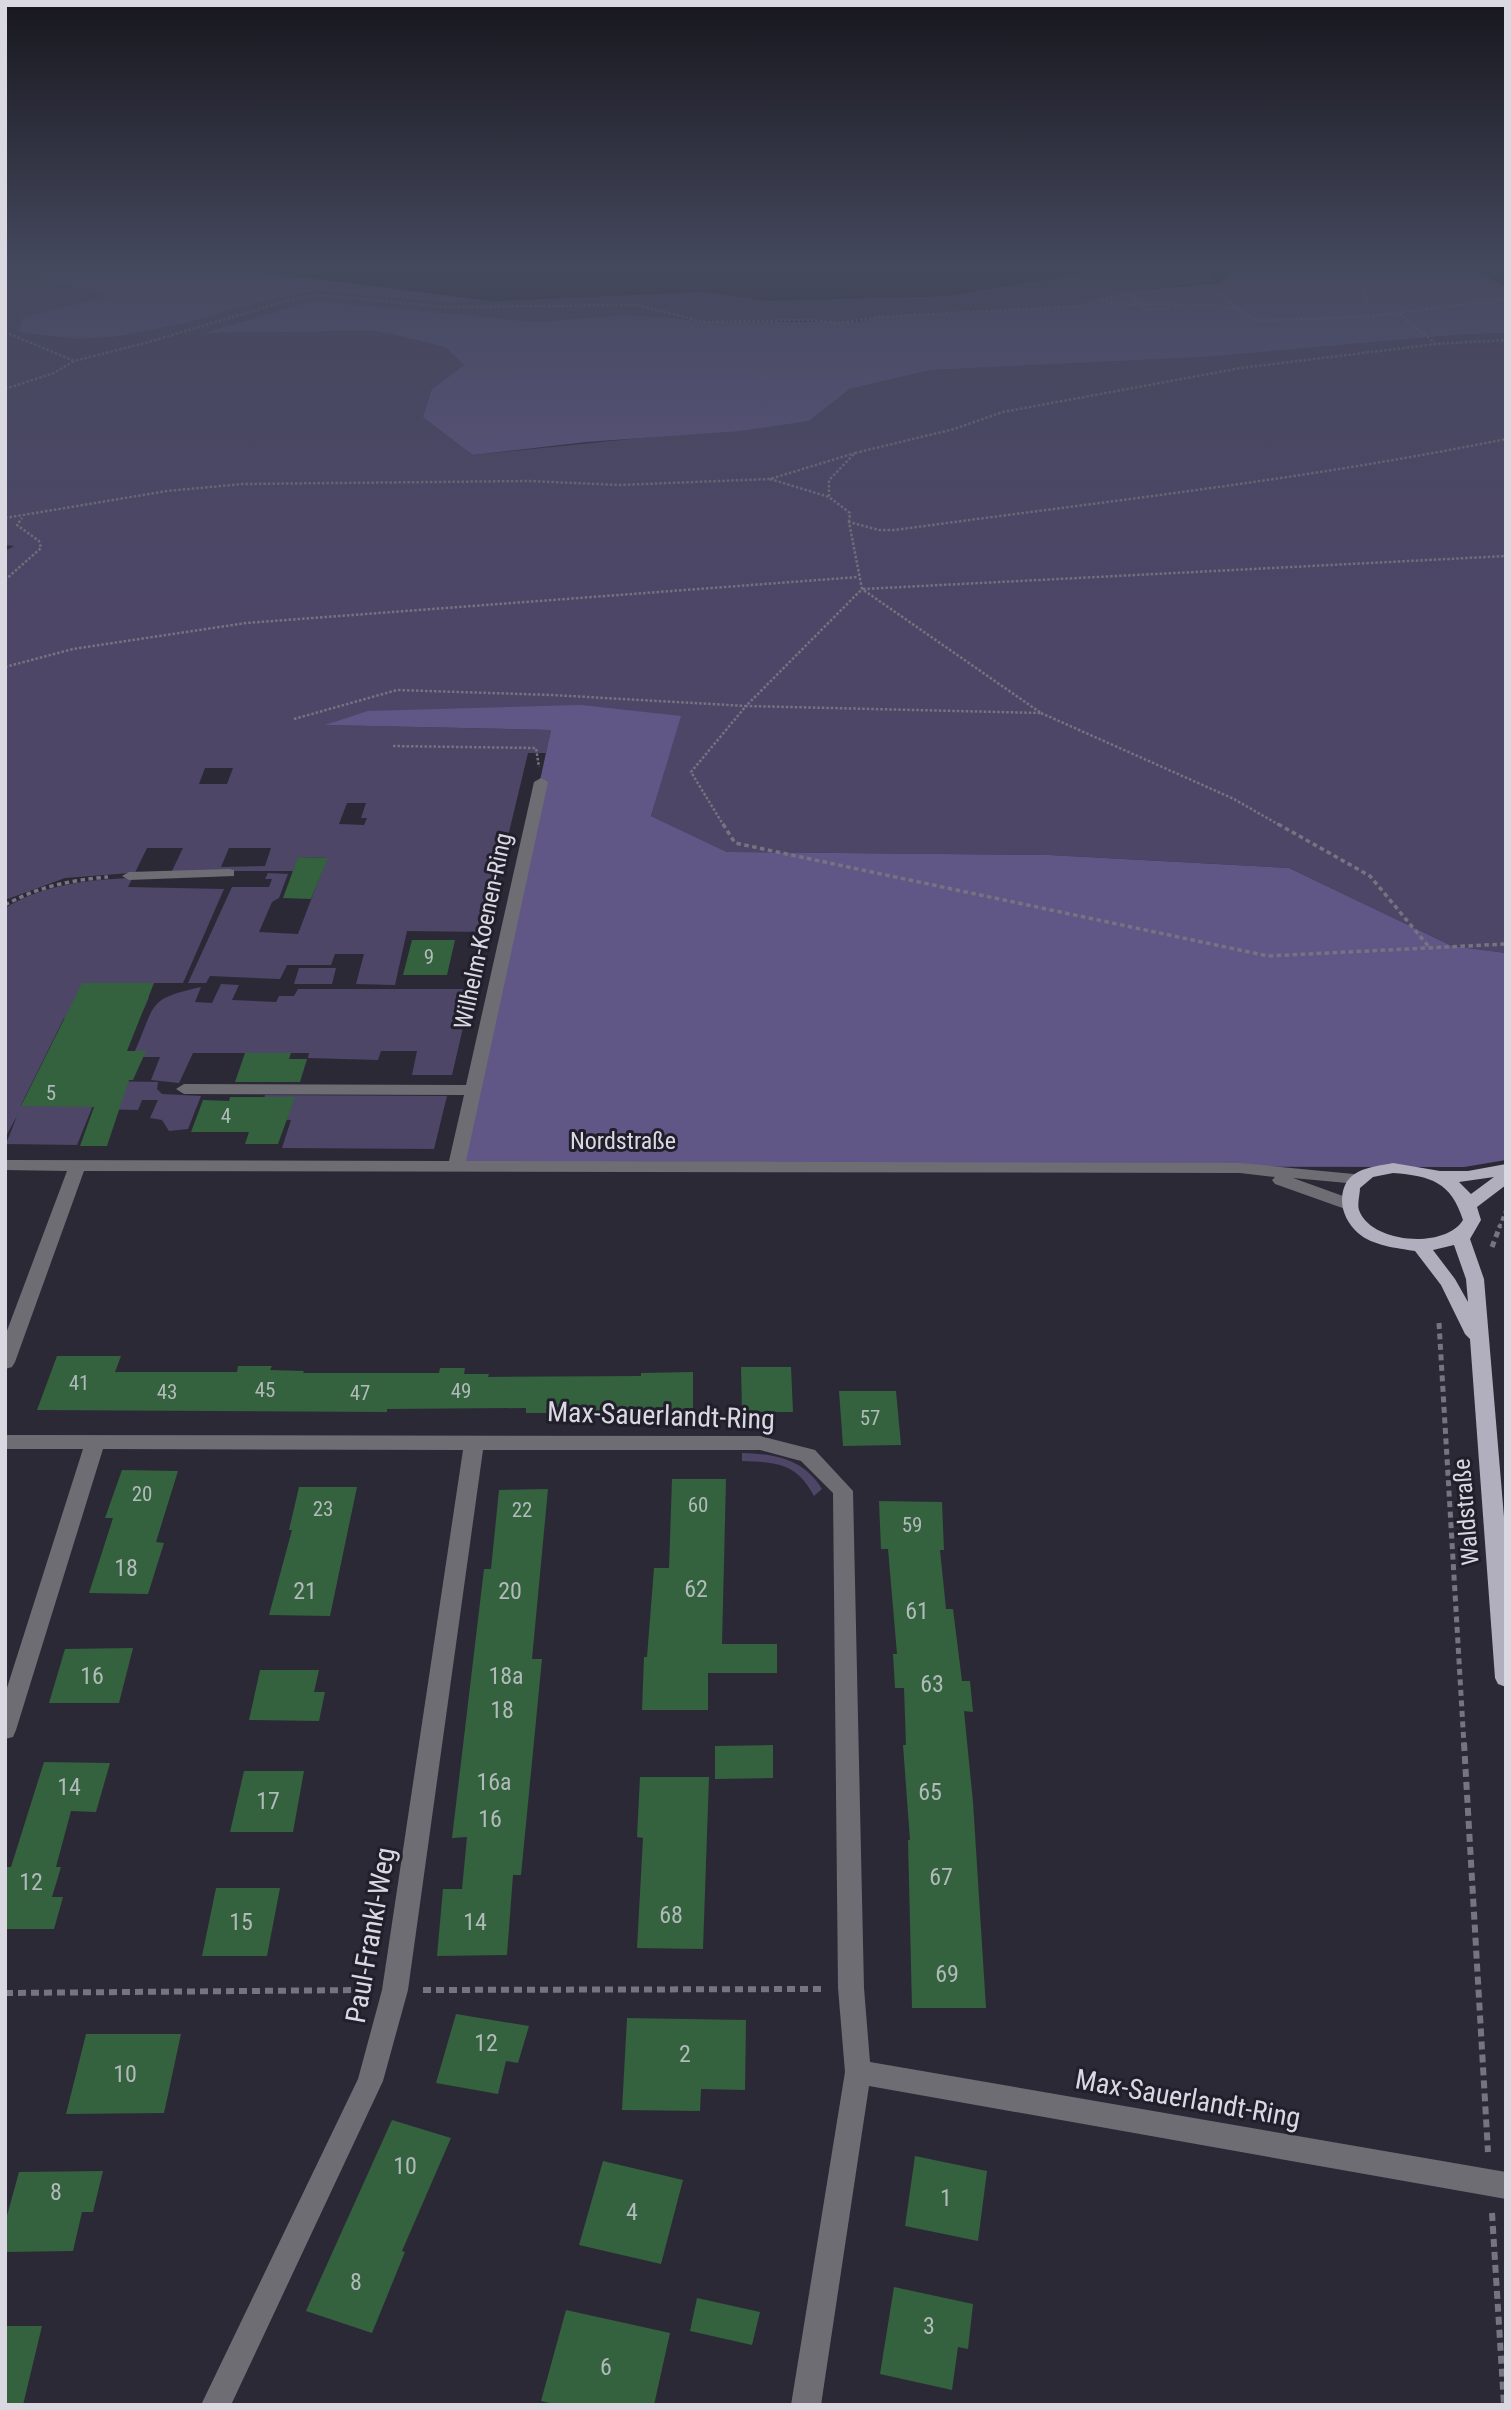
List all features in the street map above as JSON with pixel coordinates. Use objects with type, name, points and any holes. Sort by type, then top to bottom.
[{"type":"main road","name":"Nordstraße","points":[[1358,1179],[1380,1169],[1423,1171],[1451,1184],[1469,1203]]},
{"type":"main road","name":"Nordstraße","points":[[1437,1177],[1468,1176],[1506,1169]]},
{"type":"main road","points":[[1460,1237],[1469,1228],[1473,1216],[1469,1203],[1506,1176]]},
{"type":"main road","points":[[1348,1204],[1351,1186],[1358,1179]]},
{"type":"main road","name":"Nordstraße","points":[[1348,1204],[1354,1216],[1381,1237],[1421,1247],[1436,1246],[1460,1237]]},
{"type":"main road","name":"Waldstraße","points":[[1460,1237],[1475,1279],[1506,1678]]},
{"type":"main road","name":"Waldstraße","points":[[1421,1247],[1449,1283],[1479,1343]]},
{"type":"street","name":"Wilhelm-Koenen-Ring","points":[[456,1166],[541,782]]},
{"type":"street","points":[[129,876],[229,873]]},
{"type":"street","points":[[184,1089],[474,1090]]},
{"type":"street","name":"Nordstraße","points":[[5,1165],[1240,1168],[1358,1179]]},
{"type":"street","points":[[5,1362],[77,1166]]},
{"type":"street","name":"Nordstraße","points":[[1240,1168],[1307,1188],[1348,1204]]},
{"type":"street","name":"Max-Sauerlandt-Ring","points":[[5,1442],[760,1443],[808,1455],[843,1491],[852,1988],[858,2072],[806,2405]]},
{"type":"street","points":[[5,1730],[95,1442]]},
{"type":"street","name":"Paul-Frankl-Weg","points":[[216,2405],[370,2081],[395,1990],[474,1443]]},
{"type":"street","name":"Max-Sauerlandt-Ring","points":[[858,2072],[1498,2185]]},
{"type":"path","points":[[5,389],[25,382]]},
{"type":"path","points":[[5,518],[23,517],[113,499],[243,484],[529,481],[607,485],[770,479],[855,453],[954,429],[1003,412],[1163,382]]},
{"type":"path","points":[[849,522],[879,530],[895,530],[1309,474],[1417,457],[1506,439]]},
{"type":"path","points":[[829,497],[829,480],[855,453]]},
{"type":"path","points":[[770,479],[829,497],[850,513],[849,522],[862,589],[1041,713],[1234,799],[1370,876],[1429,947]]},
{"type":"path","points":[[5,580],[41,548],[39,541],[17,525],[18,520],[23,517]]},
{"type":"path","points":[[1506,556],[862,589],[746,706],[691,772],[735,843],[1268,956],[1506,944]]},
{"type":"path","points":[[5,667],[73,649],[246,623],[858,577]]},
{"type":"path","points":[[294,719],[397,690],[552,695],[746,706],[1041,713]]},
{"type":"path","points":[[393,746],[536,748],[541,782]]},
{"type":"path","points":[[5,905],[19,896],[57,884],[87,878],[129,876]]},
{"type":"path","points":[[1438,1309],[1498,2185],[1504,2405]]},
{"type":"path","points":[[5,1993],[852,1988]]},
{"type":"shaded area","points":[[5,382],[441,382],[432,389],[474,455],[809,421],[850,389],[878,382],[1506,382],[1506,953],[1452,946],[1289,868],[1049,855],[727,852],[651,816],[680,716],[328,725],[551,730],[546,753],[528,753],[485,932],[407,931],[395,985],[356,984],[364,954],[335,954],[331,965],[287,965],[280,979],[210,976],[206,983],[188,983],[232,887],[269,887],[272,879],[265,879],[268,873],[288,874],[279,898],[272,902],[259,932],[298,934],[327,858],[299,857],[293,871],[172,871],[183,848],[147,848],[128,887],[224,889],[183,983],[143,983],[138,996],[149,997],[143,1011],[131,1011],[77,1145],[6,1144],[17,1116],[5,1138],[5,908],[49,889],[81,882],[129,878],[130,873],[65,878],[5,900],[5,551],[14,546],[5,545]],"holes":[[[205,768],[233,768],[227,784],[199,784]],[[347,803],[366,803],[361,818],[367,818],[364,825],[339,824]],[[229,848],[271,848],[265,866],[221,867]],[[64,1018],[82,1018],[21,1106]]]},
{"type":"shaded area","points":[[441,382],[878,382],[850,389],[809,421],[739,431],[586,442],[473,455],[423,417],[432,389]]},
{"type":"shaded area","points":[[581,705],[681,716],[651,816],[727,852],[1049,855],[1289,868],[1452,946],[1506,953],[1506,1160],[1464,1167],[456,1166],[551,730],[325,725],[368,711]]},
{"type":"shaded area","points":[[299,968],[336,968],[332,984],[294,984]]},
{"type":"shaded area","points":[[221,984],[239,985],[232,1000],[276,1002],[279,996],[294,996],[298,989],[472,989],[452,1075],[412,1075],[417,1051],[381,1051],[378,1060],[308,1058],[309,1053],[193,1053],[179,1083],[151,1080],[160,1057],[143,1057],[135,1051],[156,1006],[171,995],[201,987],[195,1002],[212,1003]]},
{"type":"shaded area","points":[[105,1081],[158,1082],[157,1089],[162,1094],[201,1096],[188,1129],[169,1131],[162,1120],[150,1118],[158,1100],[142,1100],[138,1110],[95,1109]]},
{"type":"shaded area","points":[[265,1095],[447,1096],[434,1149],[282,1148],[291,1120],[259,1119]]},
{"type":"shaded area","points":[[742,1453],[788,1460],[807,1471],[822,1489],[814,1496],[793,1471],[765,1462],[742,1461]]},
{"type":"building","points":[[298,857],[328,858],[311,899],[283,898]]},
{"type":"building","points":[[412,940],[455,940],[447,975],[403,975]]},
{"type":"building","points":[[82,983],[154,983],[127,1051],[146,1051],[133,1080],[129,1080],[107,1146],[80,1146],[94,1107],[21,1106]]},
{"type":"building","points":[[245,1053],[291,1053],[289,1059],[307,1059],[300,1082],[235,1082]]},
{"type":"building","points":[[230,1097],[295,1097],[278,1144],[245,1144],[249,1132],[191,1132],[203,1100],[229,1101]]},
{"type":"building","points":[[57,1356],[121,1356],[115,1372],[237,1372],[238,1366],[272,1366],[270,1370],[304,1371],[303,1373],[439,1373],[440,1368],[465,1368],[464,1374],[489,1374],[488,1377],[641,1376],[641,1373],[693,1372],[693,1413],[526,1413],[526,1408],[387,1409],[387,1412],[37,1410]]},
{"type":"building","points":[[741,1367],[791,1367],[793,1412],[742,1412]]},
{"type":"building","points":[[839,1391],[896,1391],[901,1445],[843,1446]]},
{"type":"building","points":[[122,1470],[178,1471],[156,1542],[164,1543],[148,1594],[89,1593],[113,1518],[105,1518]]},
{"type":"building","points":[[672,1479],[726,1479],[722,1644],[777,1644],[777,1673],[708,1673],[708,1710],[642,1710],[644,1657],[647,1657],[654,1568],[669,1568]]},
{"type":"building","points":[[299,1487],[357,1487],[330,1616],[269,1615],[292,1530],[289,1530]]},
{"type":"building","points":[[548,1489],[532,1659],[542,1659],[521,1875],[513,1875],[507,1955],[437,1956],[443,1889],[462,1889],[467,1837],[452,1838],[484,1569],[491,1569],[499,1490]]},
{"type":"building","points":[[879,1501],[942,1502],[944,1550],[940,1550],[946,1609],[953,1609],[962,1681],[970,1681],[973,1712],[964,1711],[973,1802],[986,2008],[912,2008],[910,1840],[903,1745],[906,1745],[904,1688],[895,1688],[893,1654],[897,1654],[888,1549],[881,1549]]},
{"type":"building","points":[[133,1648],[119,1703],[49,1703],[65,1649]]},
{"type":"building","points":[[260,1670],[319,1670],[314,1692],[325,1692],[319,1721],[249,1720]]},
{"type":"building","points":[[773,1745],[773,1778],[715,1779],[715,1746]]},
{"type":"building","points":[[44,1762],[110,1763],[96,1812],[71,1811],[56,1867],[61,1867],[52,1897],[63,1897],[54,1929],[5,1929],[5,1867],[11,1867]]},
{"type":"building","points":[[244,1771],[304,1771],[293,1832],[230,1832]]},
{"type":"building","points":[[640,1777],[709,1777],[703,1949],[637,1948],[643,1838],[637,1837]]},
{"type":"building","points":[[216,1888],[280,1888],[267,1956],[202,1956]]},
{"type":"building","points":[[456,2014],[529,2026],[518,2063],[506,2061],[498,2094],[436,2083]]},
{"type":"building","points":[[627,2018],[746,2020],[745,2090],[701,2089],[700,2111],[622,2110]]},
{"type":"building","points":[[86,2034],[181,2034],[164,2113],[66,2114]]},
{"type":"building","points":[[392,2120],[451,2138],[402,2251],[405,2252],[372,2333],[306,2311]]},
{"type":"building","points":[[915,2156],[987,2171],[978,2241],[905,2226]]},
{"type":"building","points":[[603,2161],[683,2180],[661,2264],[579,2245]]},
{"type":"building","points":[[103,2171],[93,2212],[82,2212],[73,2251],[5,2252],[5,2223],[19,2172]]},
{"type":"building","points":[[894,2287],[973,2304],[968,2349],[958,2347],[952,2390],[880,2374]]},
{"type":"building","points":[[697,2298],[760,2312],[752,2345],[690,2331]]},
{"type":"building","points":[[566,2310],[670,2333],[654,2405],[558,2405],[541,2401]]},
{"type":"building","points":[[5,2326],[42,2326],[23,2405],[5,2405]]}]
